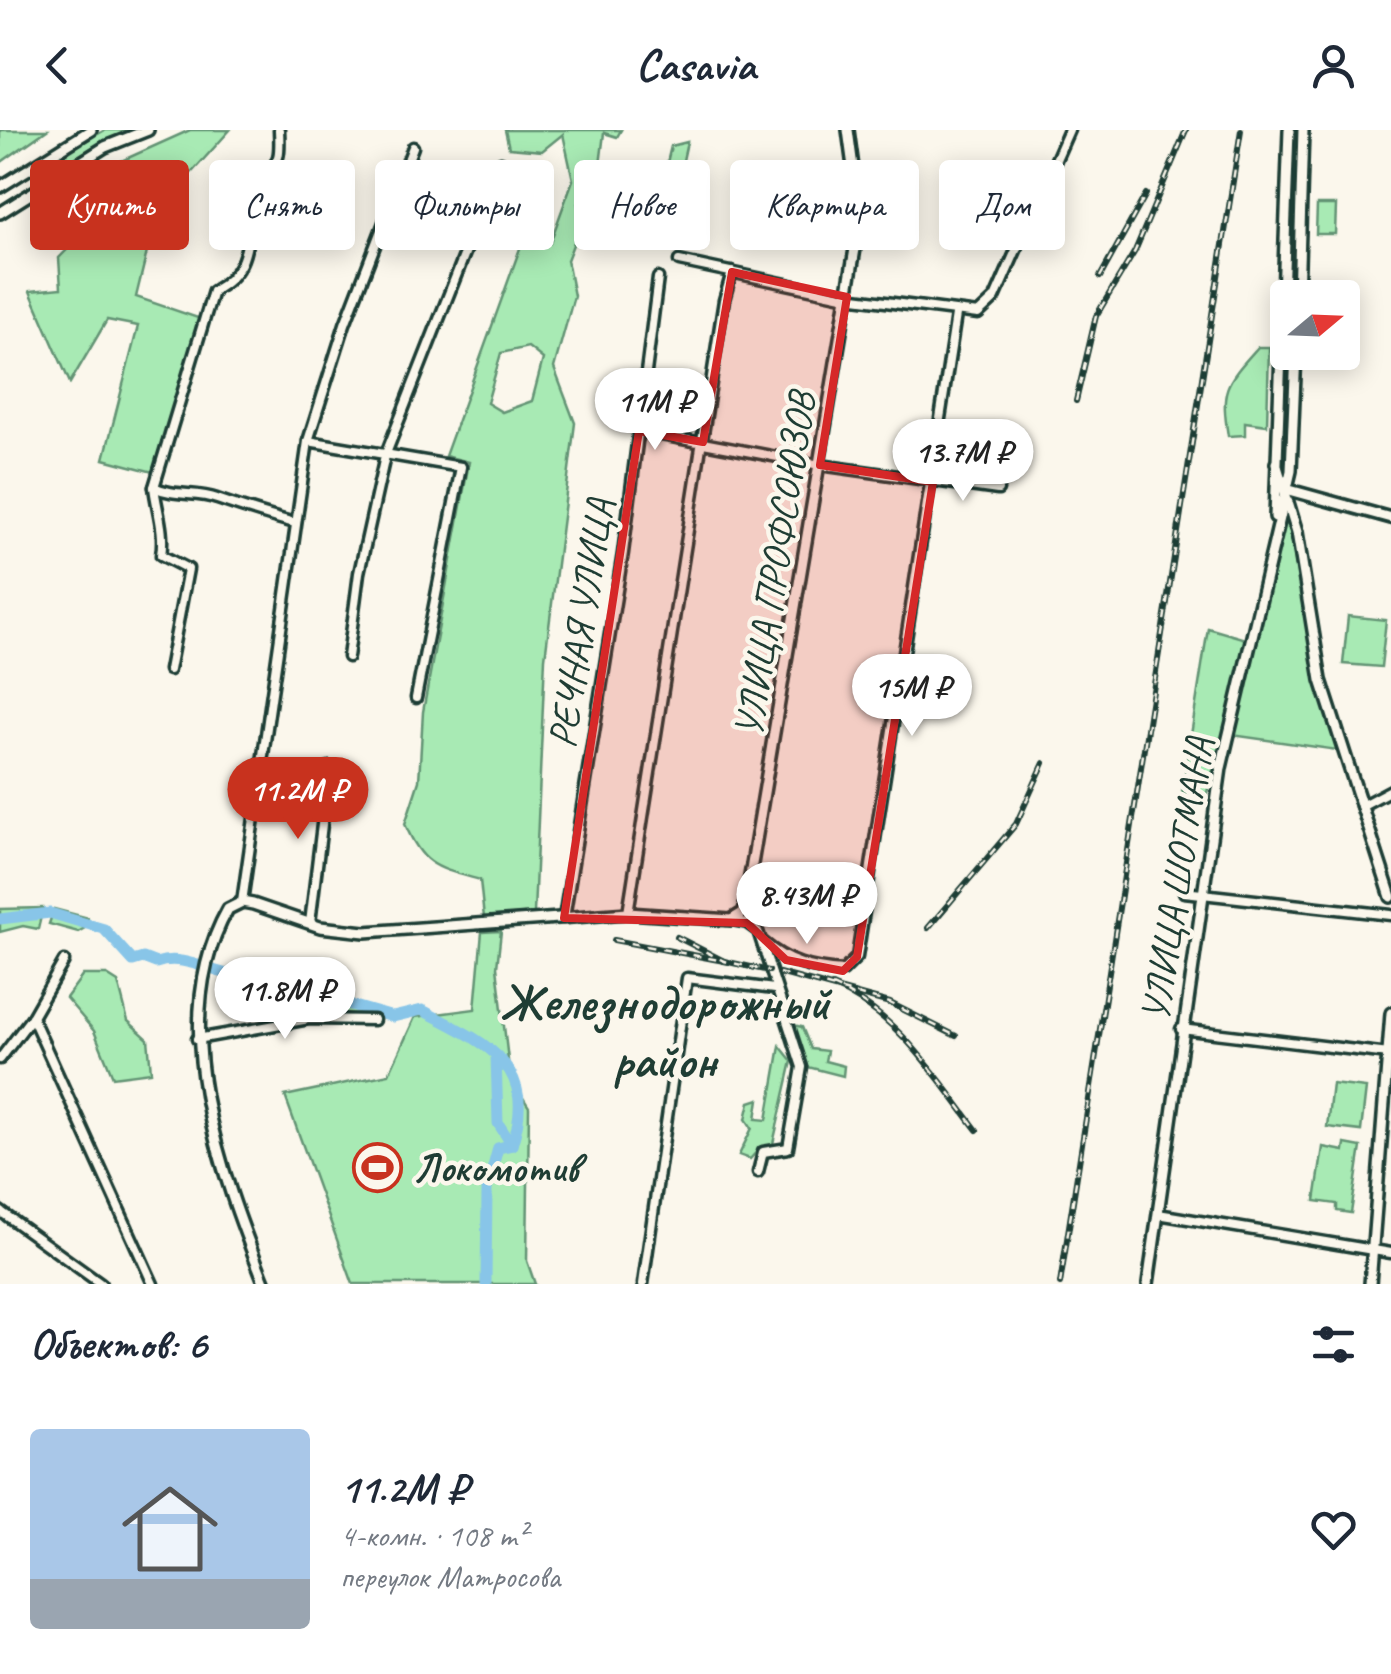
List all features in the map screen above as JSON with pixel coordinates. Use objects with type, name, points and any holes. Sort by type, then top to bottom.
[{"type":"main road","points":[[42,160],[92,130]]},
{"type":"main road","points":[[83,160],[148,130]]},
{"type":"main road","name":"УЛИЦА ПРОФСОЮЗОВ","points":[[731,920],[744,912],[749,897],[860,212],[848,130]]},
{"type":"main road","points":[[1285,280],[1289,130]]},
{"type":"main road","points":[[1298,280],[1304,130]]},
{"type":"main road","points":[[1288,152],[1302,152]]},
{"type":"main road","points":[[0,187],[30,168]]},
{"type":"main road","points":[[23,172],[30,184]]},
{"type":"main road","points":[[0,213],[30,194]]},
{"type":"main road","points":[[1276,528],[1283,370]]},
{"type":"main road","points":[[1295,370],[1292,470],[1304,492]]},
{"type":"main road","points":[[1276,464],[1296,527],[1320,680],[1391,897]]},
{"type":"main road","name":"УЛИЦА ШОТМАНА","points":[[1148,1284],[1181,1028],[1222,768],[1292,470]]},
{"type":"main road","points":[[1286,489],[1391,518]]},
{"type":"main road","points":[[1296,527],[1296,499],[1304,492]]},
{"type":"main road","points":[[1276,528],[1286,518],[1296,527]]},
{"type":"main road","points":[[265,1284],[230,1196],[197,1040],[208,960],[228,909],[242,902],[310,923],[365,932],[628,914],[731,920]]},
{"type":"main road","points":[[1370,1284],[1391,1013]]},
{"type":"street","points":[[169,670],[188,569],[161,555],[165,532],[158,519],[154,487],[214,291],[232,281],[246,254],[260,189],[280,160],[279,130]]},
{"type":"street","points":[[679,261],[847,297],[956,315],[978,314],[994,298],[1070,130]]},
{"type":"street","points":[[242,902],[308,441],[345,324],[413,147]]},
{"type":"street","points":[[348,657],[359,573],[385,456],[466,250]]},
{"type":"street","points":[[628,914],[724,300],[732,272]]},
{"type":"street","name":"РЕЧНАЯ УЛИЦА","points":[[564,918],[640,432],[658,278]]},
{"type":"street","points":[[731,920],[748,923],[763,942],[786,960],[811,969],[843,972],[858,957],[956,315]]},
{"type":"street","points":[[640,432],[820,465],[998,490]]},
{"type":"street","points":[[308,441],[461,467],[416,698]]},
{"type":"street","points":[[154,487],[187,496],[216,498],[228,506],[295,523]]},
{"type":"street","points":[[310,923],[330,767]]},
{"type":"street","points":[[1361,806],[1391,790]]},
{"type":"street","points":[[1184,892],[1391,915]]},
{"type":"street","points":[[758,1172],[763,1152],[788,1148],[802,1068],[774,989],[763,942]]},
{"type":"street","points":[[0,1059],[32,1017],[64,961]]},
{"type":"street","points":[[643,1284],[687,978],[774,989]]},
{"type":"street","points":[[32,1017],[153,1284]]},
{"type":"street","points":[[197,1040],[309,1019],[374,1020]]},
{"type":"street","points":[[1181,1028],[1389,1054]]},
{"type":"street","points":[[0,1211],[100,1284]]},
{"type":"street","points":[[1158,1214],[1391,1253]]},
{"type":"highlighted area","points":[[732,272],[847,297],[820,465],[933,482],[857,957],[843,971],[786,960],[747,923],[564,918],[639,431],[703,442]]},
{"type":"green space","points":[[0,130],[47,130],[0,163]]},
{"type":"green space","points":[[105,130],[130,130],[71,160],[53,160]]},
{"type":"green space","points":[[190,130],[230,130],[189,175],[189,160],[123,160]]},
{"type":"green space","points":[[505,130],[621,130],[617,137],[604,133],[601,160],[574,160],[574,242],[567,260],[574,296],[554,368],[575,423],[545,658],[534,913],[484,918],[480,880],[433,864],[418,849],[405,824],[419,781],[423,712],[469,462],[445,456],[519,250],[554,250],[554,232],[573,180],[563,134],[542,151],[509,148]],"holes":[[[528,347],[543,359],[532,401],[502,412],[487,403],[501,353]]]},
{"type":"green space","points":[[687,142],[683,160],[668,160],[671,146]]},
{"type":"green space","points":[[1295,162],[1287,280],[1292,164]]},
{"type":"green space","points":[[1317,205],[1336,205],[1335,234],[1316,234]]},
{"type":"green space","points":[[67,250],[147,250],[136,297],[201,319],[153,472],[104,459],[138,326],[107,320],[70,383],[30,291],[61,288],[59,258]]},
{"type":"green space","points":[[1258,347],[1269,347],[1267,425],[1245,422],[1245,435],[1228,436],[1228,387]]},
{"type":"green space","points":[[1284,524],[1289,525],[1316,683],[1337,750],[1232,735]]},
{"type":"green space","points":[[1348,616],[1386,620],[1381,667],[1343,664]]},
{"type":"green space","points":[[1208,628],[1249,640],[1206,796],[1182,792]]},
{"type":"green space","points":[[43,908],[38,929],[23,926],[0,932],[0,909]]},
{"type":"green space","points":[[54,909],[88,918],[85,928],[78,932],[49,924]]},
{"type":"green space","points":[[501,931],[497,967],[510,1077],[529,1107],[527,1261],[535,1284],[353,1284],[285,1096],[389,1074],[415,1017],[475,1009],[482,932]]},
{"type":"green space","points":[[270,960],[333,971],[341,1006],[372,1010],[373,1015],[321,1013],[302,989],[285,987],[277,1011],[269,1015],[254,965]]},
{"type":"green space","points":[[83,975],[107,975],[118,982],[128,1021],[148,1039],[151,1072],[113,1077],[94,1031],[66,998]]},
{"type":"green space","points":[[790,1024],[802,1027],[811,1049],[827,1051],[825,1061],[844,1066],[843,1076],[804,1066]]},
{"type":"green space","points":[[780,1046],[792,1061],[772,1148],[760,1148],[750,1159],[739,1155],[752,1128],[746,1119],[750,1102],[759,1099],[756,1119],[767,1120]]},
{"type":"green space","points":[[1332,1084],[1366,1088],[1361,1131],[1327,1127]]},
{"type":"green space","points":[[1345,1144],[1361,1147],[1351,1213],[1337,1211],[1337,1204],[1315,1201],[1323,1147],[1344,1151]]},
{"type":"waterway","points":[[0,919],[50,913],[104,929],[133,961],[143,958],[156,963],[188,962],[240,976],[302,975],[327,979],[339,983],[344,1003],[393,1017],[422,1010],[486,1046],[512,1076],[519,1118],[512,1145],[498,1148],[487,1189],[486,1284]]},
{"type":"waterway","points":[[496,1056],[498,1123],[512,1145]]},
{"type":"railway","points":[[1076,401],[1096,316],[1135,251],[1186,130]]},
{"type":"railway","points":[[1060,1284],[1241,130]]},
{"type":"railway","points":[[1100,277],[1146,194]]},
{"type":"railway","points":[[928,928],[1016,824],[1044,763]]},
{"type":"railway","points":[[677,937],[724,961],[769,971]]},
{"type":"railway","points":[[614,940],[724,961]]},
{"type":"railway","points":[[779,973],[890,1003],[956,1036]]},
{"type":"railway","points":[[832,986],[896,1029],[977,1130]]},
{"type":"place","name":"Локомотив","points":[[378,1167]]},
{"type":"district","name":"Железнодорожный район","points":[[665,1030]]}]
